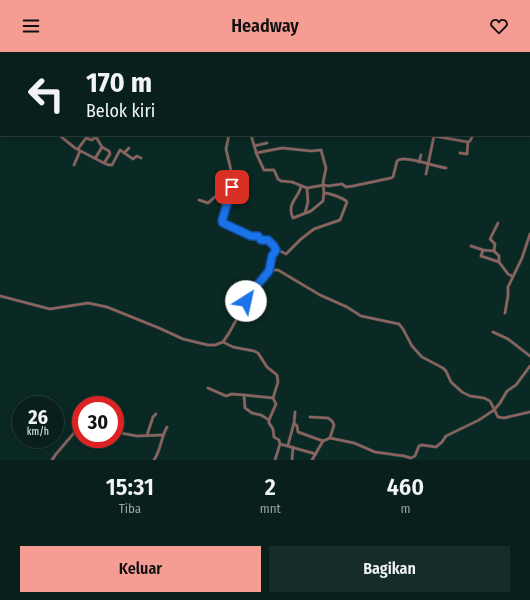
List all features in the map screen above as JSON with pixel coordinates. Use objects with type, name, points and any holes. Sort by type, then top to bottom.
[{"type":"street","points":[[37,52],[42,52]]},
{"type":"street","points":[[60,136],[79,150],[111,165],[120,150],[134,159],[136,156],[141,158]]},
{"type":"street","points":[[74,165],[85,138],[92,140],[96,136],[102,147],[109,150],[110,153],[104,163]]},
{"type":"street","points":[[229,136],[226,149],[232,175],[232,187],[222,221],[224,224],[251,236],[258,236],[261,240],[268,240],[276,250],[286,254],[314,229],[341,219],[346,201],[324,193]]},
{"type":"street","points":[[251,136],[256,153],[264,170],[274,170],[278,179],[281,181],[292,182],[308,188],[323,185],[328,186],[342,184],[346,187],[391,178],[393,177],[398,160],[406,158],[446,168]]},
{"type":"street","points":[[426,174],[434,136],[468,142]]},
{"type":"street","points":[[460,153],[467,154],[468,142],[472,136]]},
{"type":"street","points":[[254,146],[266,143]]},
{"type":"street","points":[[94,158],[102,147]]},
{"type":"street","points":[[124,153],[129,148]]},
{"type":"street","points":[[256,153],[282,148],[311,151],[321,150],[326,167],[323,185],[323,202],[314,209],[294,218],[291,211],[294,199],[301,186]]},
{"type":"street","points":[[419,162],[421,155]]},
{"type":"street","points":[[305,213],[308,202],[308,188]]},
{"type":"street","points":[[199,200],[208,203],[216,196],[230,197]]},
{"type":"street","points":[[494,251],[495,244],[490,240],[498,222]]},
{"type":"street","points":[[505,313],[508,287],[522,258],[530,234]]},
{"type":"street","points":[[471,246],[483,250],[494,251],[499,256],[499,262]]},
{"type":"street","points":[[0,296],[50,309],[91,304],[122,312],[183,339],[208,345],[215,345],[223,342],[250,294],[269,271],[272,256],[276,250]]},
{"type":"street","points":[[483,250],[481,256],[499,262],[508,274],[512,276]]},
{"type":"street","points":[[269,271],[275,270],[283,272],[320,295],[347,307],[361,316],[399,324],[403,328],[408,340],[422,358],[442,368],[454,386],[466,394],[487,399],[493,405],[497,416],[502,418],[530,412]]},
{"type":"street","points":[[493,332],[510,340],[530,356]]},
{"type":"street","points":[[223,342],[232,347],[258,353],[267,367],[277,375],[278,382],[273,398],[276,404],[269,420],[269,423],[273,429],[274,437],[279,440],[280,444],[275,460]]},
{"type":"street","points":[[312,460],[323,441],[330,438],[354,443],[375,452],[412,458],[419,446],[436,447],[446,436],[479,420],[494,410],[507,391],[516,385],[530,366]]},
{"type":"street","points":[[208,388],[226,396],[232,394],[273,398]]},
{"type":"street","points":[[244,395],[245,408],[252,413],[261,415],[269,420]]},
{"type":"street","points":[[288,445],[294,423],[295,412]]},
{"type":"street","points":[[147,435],[153,417],[156,414]]},
{"type":"street","points":[[310,417],[327,418],[331,420],[334,425],[330,438]]},
{"type":"street","points":[[294,423],[300,433],[323,441]]},
{"type":"street","points":[[154,460],[157,456],[167,427]]},
{"type":"street","points":[[124,434],[137,436],[163,435]]},
{"type":"street","points":[[52,460],[72,435]]},
{"type":"street","points":[[280,444],[316,454]]},
{"type":"street","points":[[292,460],[293,447]]},
{"type":"route","points":[[232,187],[222,222],[251,236],[258,236],[262,241],[268,240],[276,250],[272,256],[269,271],[246,301]]}]
